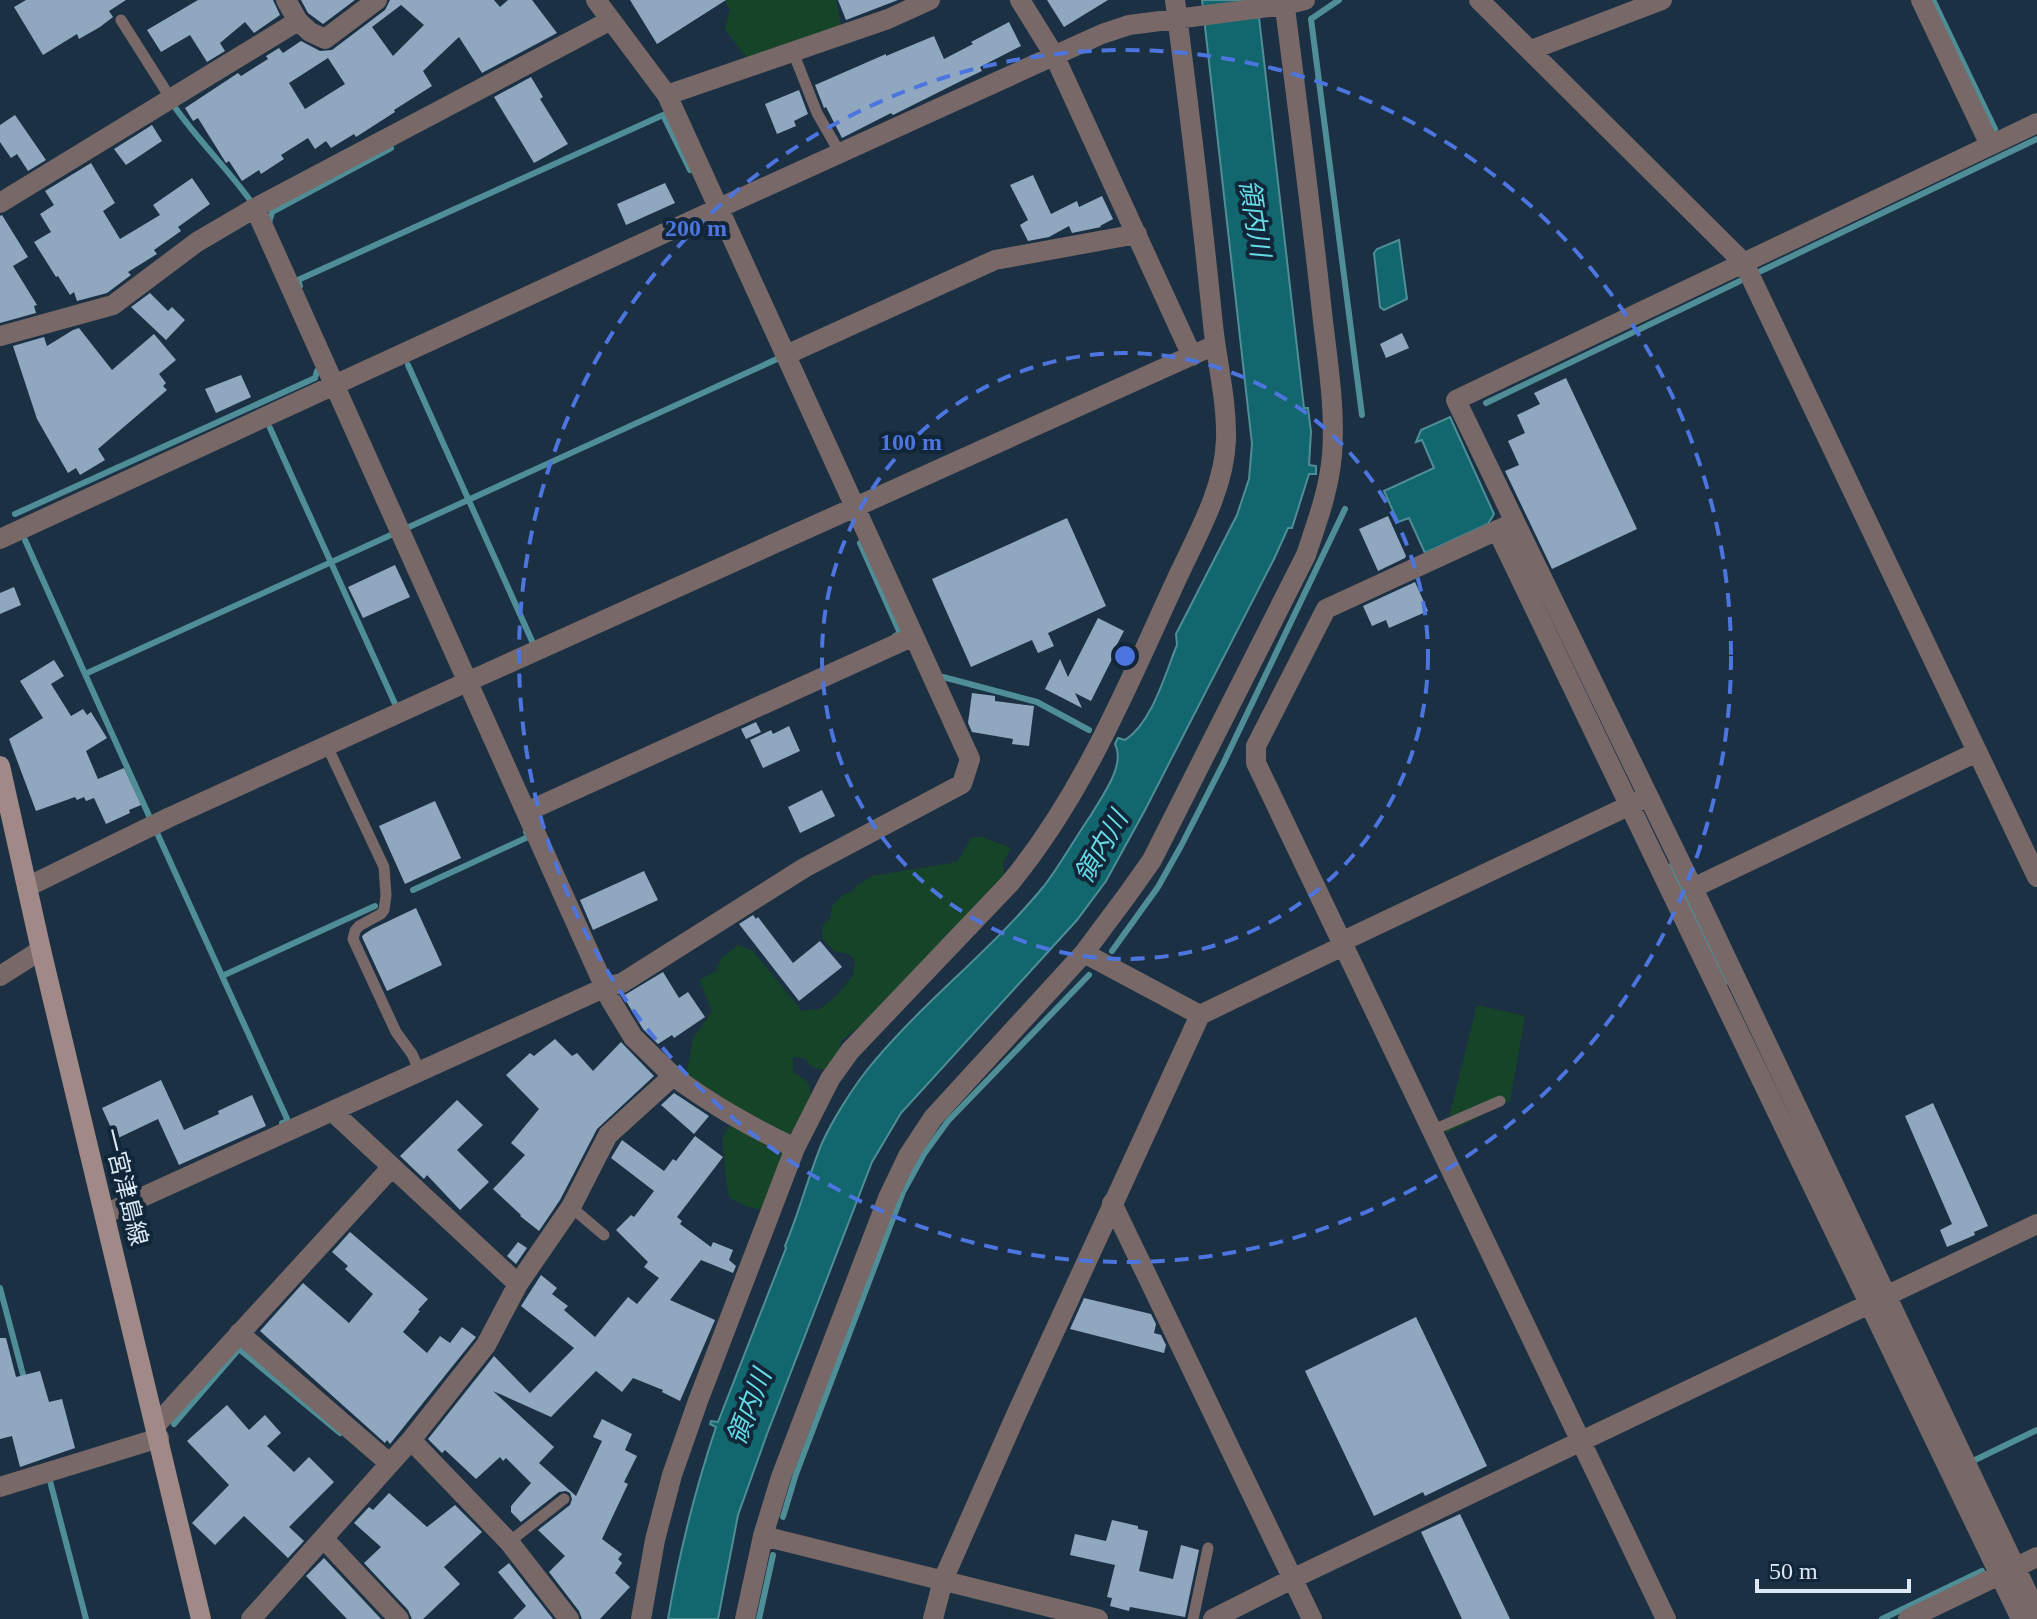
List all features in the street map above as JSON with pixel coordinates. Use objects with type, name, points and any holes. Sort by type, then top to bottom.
[{"type":"main road","name":"一宮津島線","points":[[0,766],[201,1619]]},
{"type":"street","points":[[286,0],[298,21],[310,32],[325,39],[377,0]]},
{"type":"street","points":[[105,1214],[606,987],[622,983],[804,868],[962,784],[970,759],[667,95],[596,0]]},
{"type":"street","points":[[667,95],[888,19],[930,0]]},
{"type":"street","points":[[1020,0],[1054,55],[1192,356]]},
{"type":"street","points":[[0,539],[1102,34],[1178,12],[1305,0]]},
{"type":"street","points":[[1479,0],[1744,263],[2037,877]]},
{"type":"street","points":[[1531,50],[1662,0]]},
{"type":"street","points":[[1921,0],[1990,145]]},
{"type":"street","points":[[745,1619],[763,1536],[781,1477],[888,1198],[908,1156],[933,1118],[1084,953],[1152,860],[1306,555],[1328,486],[1333,414],[1314,240],[1282,4]]},
{"type":"street","points":[[641,1619],[655,1540],[672,1475],[795,1148],[830,1079],[850,1051],[1010,883],[1056,822],[1086,770],[1154,628],[1221,477],[1226,441],[1225,414],[1178,12]]},
{"type":"street","points":[[0,336],[113,305],[197,242],[255,208],[611,20]]},
{"type":"street","points":[[0,203],[298,21]]},
{"type":"street","points":[[2037,123],[1456,400],[1506,526],[2008,1571],[2037,1613]]},
{"type":"street","points":[[255,208],[610,999],[633,1037],[673,1076],[747,1126],[795,1148]]},
{"type":"street","points":[[786,355],[995,260],[1137,234]]},
{"type":"street","points":[[27,887],[170,817],[1215,345]]},
{"type":"street","points":[[1506,526],[1326,609],[1256,746],[1256,763],[1666,1619]]},
{"type":"street","points":[[526,812],[914,636]]},
{"type":"street","points":[[1693,888],[1977,752]]},
{"type":"street","points":[[1639,801],[1693,888],[1877,1300]]},
{"type":"street","points":[[933,1619],[943,1580],[1200,1015],[1639,801]]},
{"type":"street","points":[[0,976],[41,950]]},
{"type":"street","points":[[1084,953],[1200,1015]]},
{"type":"street","points":[[251,1619],[411,1440],[486,1345],[518,1284],[571,1207],[608,1135],[673,1076]]},
{"type":"street","points":[[333,1112],[518,1284]]},
{"type":"street","points":[[0,1487],[158,1431],[239,1333],[391,1168]]},
{"type":"street","points":[[1112,1203],[1312,1619]]},
{"type":"street","points":[[1213,1619],[1250,1611],[1292,1579],[2037,1224]]},
{"type":"street","points":[[239,1333],[389,1463]]},
{"type":"street","points":[[411,1440],[509,1542],[569,1619]]},
{"type":"street","points":[[763,1536],[943,1580],[1034,1611],[1098,1619]]},
{"type":"street","points":[[324,1539],[399,1619]]},
{"type":"street","points":[[1908,1619],[2037,1557]]},
{"type":"street","points":[[2008,1571],[2021,1619]]},
{"type":"lane","points":[[121,20],[171,99]]},
{"type":"lane","points":[[793,52],[817,113],[840,153]]},
{"type":"lane","points":[[327,746],[384,867],[384,910],[359,926],[353,939],[396,1032],[412,1054],[420,1072]]},
{"type":"lane","points":[[1431,1131],[1500,1101]]},
{"type":"lane","points":[[571,1207],[604,1235]]},
{"type":"lane","points":[[509,1542],[564,1499]]},
{"type":"lane","points":[[1193,1619],[1208,1548]]},
{"type":"shaded area","points":[[724,0],[836,0],[842,30],[748,60],[725,29],[730,9]]},
{"type":"shaded area","points":[[972,837],[982,837],[1011,848],[1003,863],[1004,875],[870,1018],[841,1041],[839,1054],[825,1069],[814,1068],[804,1058],[793,1057],[793,1072],[808,1082],[813,1102],[789,1136],[700,1089],[687,1072],[693,1038],[712,1012],[700,980],[716,971],[721,959],[738,945],[753,951],[802,1011],[820,1009],[853,976],[855,961],[849,954],[834,951],[823,939],[822,927],[830,919],[832,906],[872,876],[957,862]]},
{"type":"shaded area","points":[[1477,1005],[1525,1016],[1510,1101],[1445,1134]]},
{"type":"shaded area","points":[[732,1123],[788,1150],[766,1211],[730,1198],[722,1138]]},
{"type":"water","name":"領内川","points":[[1202,0],[1257,0],[1304,408],[1308,408],[1311,432],[1309,465],[1316,466],[1316,474],[1309,474],[1292,528],[1288,528],[1106,881],[1077,920],[901,1113],[872,1162],[738,1515],[718,1619],[668,1619],[688,1522],[716,1427],[710,1424],[711,1421],[718,1422],[786,1248],[826,1134],[867,1070],[909,1023],[1023,910],[1062,860],[1111,780],[1117,761],[1115,744],[1118,738],[1125,740],[1134,732],[1157,697],[1177,645],[1176,634],[1237,515],[1249,479],[1252,444]]},
{"type":"water","points":[[1399,240],[1407,299],[1384,310],[1380,307],[1374,253]]},
{"type":"water","points":[[1450,417],[1494,514],[1488,524],[1425,553],[1409,518],[1398,522],[1384,491],[1434,468],[1422,440],[1416,442],[1421,430]]},
{"type":"building","points":[[26,0],[126,0],[109,11],[113,17],[100,27],[79,39],[77,34],[43,55],[14,7]]},
{"type":"building","points":[[198,0],[273,0],[280,15],[254,33],[245,22],[220,43],[225,51],[207,62],[190,35],[161,52],[147,30]]},
{"type":"building","points":[[301,0],[355,0],[323,24],[308,13]]},
{"type":"building","points":[[390,0],[494,0],[500,7],[508,0],[532,0],[557,33],[482,73],[459,37],[423,71],[432,86],[395,112],[356,137],[354,134],[331,148],[326,141],[315,149],[308,138],[281,155],[284,159],[261,174],[259,170],[242,181],[229,161],[226,163],[198,118],[193,121],[185,108],[238,73],[241,76],[268,59],[266,56],[279,48],[283,53],[301,41],[320,51],[332,50],[385,10]],"holes":[[[401,5],[424,25],[393,56],[372,27]],[[328,58],[345,84],[305,109],[289,83]]]},
{"type":"building","points":[[630,0],[726,0],[657,44]]},
{"type":"building","points":[[838,0],[898,0],[846,20]]},
{"type":"building","points":[[1047,0],[1108,0],[1064,27]]},
{"type":"building","points":[[1009,22],[1021,46],[980,67],[982,71],[893,115],[891,113],[842,138],[824,108],[815,85],[934,36],[944,59]]},
{"type":"building","points":[[531,77],[543,97],[540,99],[568,144],[534,163],[494,97]]},
{"type":"building","points":[[799,90],[808,114],[794,121],[796,126],[777,134],[765,104]]},
{"type":"building","points":[[15,115],[46,160],[28,171],[17,154],[11,158],[0,142],[0,125]]},
{"type":"building","points":[[152,125],[162,141],[126,165],[114,149]]},
{"type":"building","points":[[91,163],[115,203],[103,211],[120,239],[160,215],[153,205],[192,178],[210,204],[178,227],[181,231],[154,250],[157,254],[128,272],[131,275],[107,293],[77,301],[74,292],[70,295],[34,242],[51,232],[40,214],[54,205],[45,191]]},
{"type":"building","points":[[1033,175],[1051,214],[1077,201],[1079,207],[1102,196],[1113,219],[1101,227],[1072,233],[1069,226],[1049,237],[1028,241],[1020,225],[1028,220],[1010,185]]},
{"type":"building","points":[[665,183],[675,203],[626,225],[617,204]]},
{"type":"building","points":[[0,216],[28,257],[13,266],[37,305],[34,306],[36,313],[0,323]]},
{"type":"building","points":[[150,293],[168,311],[172,307],[185,320],[166,340],[131,307]]},
{"type":"building","points":[[79,328],[112,370],[154,334],[176,360],[159,374],[167,390],[98,449],[105,460],[80,475],[76,468],[68,473],[37,419],[13,346],[44,337],[47,346]]},
{"type":"building","points":[[1402,333],[1409,348],[1386,358],[1380,344]]},
{"type":"building","points":[[241,375],[251,397],[216,413],[205,389]]},
{"type":"building","points":[[1566,378],[1637,529],[1552,569],[1505,471],[1519,465],[1508,441],[1525,433],[1517,415],[1540,404],[1534,393]]},
{"type":"building","points":[[1388,516],[1406,556],[1378,571],[1359,529]]},
{"type":"building","points":[[1067,518],[1106,606],[1048,633],[1054,646],[1038,653],[1032,640],[971,667],[932,579]]},
{"type":"building","points":[[395,565],[410,597],[363,618],[348,587]]},
{"type":"building","points":[[1415,582],[1428,611],[1389,628],[1386,620],[1372,626],[1363,606]]},
{"type":"building","points":[[14,587],[21,605],[0,614],[0,593]]},
{"type":"building","points":[[1098,618],[1124,631],[1091,701],[1075,693],[1082,708],[1045,689],[1060,659],[1068,677]]},
{"type":"building","points":[[54,660],[64,676],[51,684],[71,716],[83,709],[87,715],[91,712],[107,738],[86,751],[98,779],[124,768],[141,805],[106,824],[94,798],[86,801],[84,797],[77,800],[75,797],[36,811],[9,739],[43,718],[20,681]]},
{"type":"building","points":[[972,693],[995,696],[995,701],[1034,706],[1029,746],[1012,744],[1013,739],[972,732],[968,723]]},
{"type":"building","points":[[756,722],[761,732],[746,739],[741,729]]},
{"type":"building","points":[[789,726],[800,751],[763,768],[750,740]]},
{"type":"building","points":[[822,790],[835,816],[800,833],[788,807]]},
{"type":"building","points":[[435,801],[461,858],[405,884],[379,826]]},
{"type":"building","points":[[644,871],[658,900],[593,930],[580,900]]},
{"type":"building","points":[[416,908],[442,965],[387,991],[362,937]]},
{"type":"building","points":[[753,915],[756,919],[758,917],[793,963],[820,941],[842,967],[799,1001],[739,924]]},
{"type":"building","points":[[663,972],[679,998],[688,992],[705,1017],[674,1038],[672,1035],[658,1044],[643,1029],[623,996]]},
{"type":"building","points":[[555,1039],[572,1056],[577,1053],[593,1071],[621,1042],[654,1076],[597,1129],[560,1200],[539,1231],[493,1189],[525,1155],[511,1143],[539,1109],[506,1075],[530,1053],[534,1056]]},
{"type":"building","points":[[161,1080],[184,1130],[252,1095],[266,1126],[179,1165],[158,1119],[116,1139],[102,1108]]},
{"type":"building","points":[[674,1093],[709,1116],[694,1134],[661,1105]]},
{"type":"building","points":[[457,1100],[483,1125],[457,1150],[489,1182],[460,1210],[427,1175],[424,1179],[400,1156]]},
{"type":"building","points":[[1933,1103],[1988,1226],[1947,1247],[1940,1230],[1952,1224],[1905,1116]]},
{"type":"building","points":[[695,1136],[723,1157],[677,1217],[682,1221],[680,1224],[711,1247],[713,1242],[733,1250],[729,1260],[736,1266],[733,1273],[701,1260],[670,1300],[715,1320],[680,1401],[663,1390],[633,1378],[622,1392],[596,1371],[551,1417],[493,1391],[554,1447],[539,1463],[576,1496],[602,1441],[593,1437],[602,1419],[632,1434],[625,1450],[637,1456],[624,1482],[628,1484],[602,1539],[622,1554],[618,1559],[622,1563],[615,1573],[630,1587],[600,1619],[582,1619],[549,1572],[565,1556],[538,1530],[570,1505],[570,1493],[559,1492],[521,1522],[511,1512],[511,1506],[531,1483],[506,1458],[503,1461],[500,1457],[476,1479],[445,1450],[442,1453],[428,1439],[494,1356],[530,1393],[574,1348],[521,1306],[541,1275],[557,1288],[552,1294],[568,1306],[564,1310],[595,1337],[628,1297],[637,1304],[659,1278],[644,1267],[648,1262],[616,1230],[631,1215],[634,1217],[654,1191],[611,1158],[622,1140],[664,1171]]},
{"type":"building","points":[[350,1232],[428,1299],[403,1332],[427,1353],[440,1336],[450,1343],[462,1327],[476,1337],[390,1444],[387,1440],[385,1443],[260,1331],[303,1283],[349,1323],[373,1294],[345,1269],[348,1266],[332,1252]]},
{"type":"building","points":[[518,1242],[527,1248],[516,1264],[507,1256]]},
{"type":"building","points":[[1084,1298],[1151,1314],[1156,1324],[1154,1333],[1161,1335],[1166,1345],[1164,1353],[1070,1329]]},
{"type":"building","points":[[1416,1317],[1487,1466],[1374,1516],[1305,1371]]},
{"type":"building","points":[[0,1338],[6,1338],[16,1377],[40,1371],[49,1402],[62,1399],[75,1448],[20,1467],[12,1436],[0,1439]]},
{"type":"building","points":[[227,1405],[249,1430],[265,1415],[281,1433],[267,1446],[294,1472],[309,1457],[334,1482],[289,1527],[304,1541],[288,1558],[244,1516],[215,1545],[192,1523],[229,1485],[187,1441]]},
{"type":"building","points":[[389,1493],[427,1527],[455,1505],[482,1532],[444,1567],[460,1584],[423,1619],[412,1619],[408,1610],[364,1563],[381,1547],[354,1523],[369,1507],[373,1510]]},
{"type":"building","points":[[1460,1514],[1510,1619],[1462,1619],[1421,1532]]},
{"type":"building","points":[[1112,1520],[1148,1531],[1139,1571],[1173,1579],[1181,1545],[1199,1550],[1185,1617],[1110,1606],[1112,1598],[1107,1597],[1115,1565],[1070,1555],[1075,1534],[1106,1541]]},
{"type":"building","points":[[324,1558],[381,1619],[347,1619],[306,1576]]},
{"type":"building","points":[[509,1563],[553,1619],[513,1619],[526,1606],[498,1572]]},
{"type":"waterway","points":[[1339,0],[1311,19],[1362,415]]},
{"type":"waterway","points":[[1933,0],[1995,129]]},
{"type":"waterway","points":[[174,106],[250,200]]},
{"type":"waterway","points":[[300,286],[298,280],[663,115],[690,170]]},
{"type":"waterway","points":[[1761,271],[2037,139]]},
{"type":"waterway","points":[[269,223],[272,212],[391,148]]},
{"type":"waterway","points":[[1486,403],[1740,281]]},
{"type":"waterway","points":[[409,527],[777,359]]},
{"type":"waterway","points":[[408,365],[532,641]]},
{"type":"waterway","points":[[15,514],[315,378],[317,371]]},
{"type":"waterway","points":[[270,428],[396,706]]},
{"type":"waterway","points":[[1112,951],[1158,887],[1181,846],[1345,509]]},
{"type":"waterway","points":[[150,818],[85,674],[393,534]]},
{"type":"waterway","points":[[25,540],[85,674]]},
{"type":"waterway","points":[[860,543],[900,633],[895,636]]},
{"type":"waterway","points":[[943,677],[1037,702],[1089,730]]},
{"type":"waterway","points":[[413,890],[528,837],[526,832]]},
{"type":"waterway","points":[[158,835],[288,1121],[282,1123]]},
{"type":"waterway","points":[[1671,866],[1726,982]]},
{"type":"waterway","points":[[222,976],[375,906]]},
{"type":"waterway","points":[[783,1517],[796,1474],[903,1192],[924,1154],[948,1121],[1089,975]]},
{"type":"waterway","points":[[0,1288],[25,1382]]},
{"type":"waterway","points":[[174,1424],[239,1349],[340,1433]]},
{"type":"waterway","points":[[1975,1460],[2037,1430]]},
{"type":"waterway","points":[[50,1481],[86,1619]]},
{"type":"waterway","points":[[759,1619],[773,1555]]},
{"type":"waterway","points":[[1882,1619],[1982,1571]]}]
